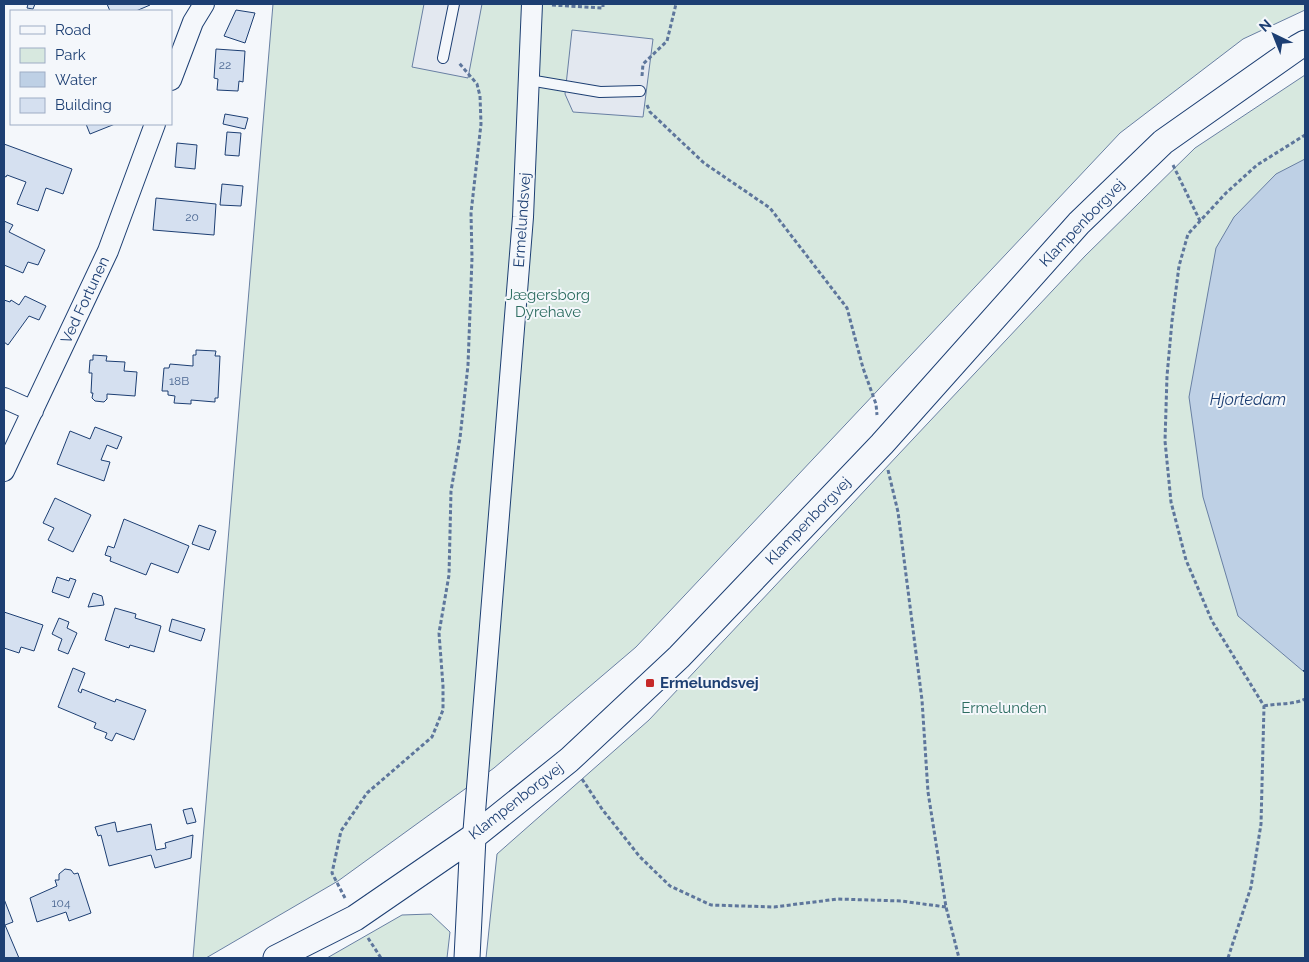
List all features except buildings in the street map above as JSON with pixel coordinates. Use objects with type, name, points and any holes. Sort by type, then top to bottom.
[{"type":"street","points":[[172,77],[193,22],[204,4]]},
{"type":"street","points":[[529,80],[532,4]]},
{"type":"street","name":"Klampenborgvej","points":[[276,958],[355,918],[473,836],[569,760],[678,656],[882,444],[1079,223],[1162,142],[1305,43]]},
{"type":"street","name":"Ermelundsvej","points":[[467,958],[473,836],[523,217],[529,80]]},
{"type":"street","name":"Ved Fortunen","points":[[4,472],[108,251],[155,125]]},
{"type":"street","points":[[4,398],[33,411]]},
{"type":"lane","points":[[443,58],[454,4]]},
{"type":"lane","points":[[529,80],[600,92],[640,91]]},
{"type":"path","points":[[544,4],[603,8],[604,4]]},
{"type":"path","points":[[640,91],[643,64],[667,41],[676,4]]},
{"type":"path","points":[[381,958],[355,918],[332,873],[341,831],[367,793],[432,737],[443,710],[439,633],[449,575],[451,491],[460,438],[468,365],[472,258],[471,213],[481,124],[480,96],[477,84],[445,47]]},
{"type":"path","points":[[1228,958],[1251,887],[1261,824],[1264,706],[1212,621],[1186,560],[1171,502],[1165,442],[1167,376],[1172,321],[1179,266],[1188,234],[1256,165],[1305,135]]},
{"type":"path","points":[[1162,142],[1200,221]]},
{"type":"path","points":[[1264,706],[1297,703],[1305,698]]},
{"type":"path","points":[[569,760],[602,809],[640,857],[670,886],[711,905],[774,907],[838,899],[901,901],[946,908]]},
{"type":"green space","name":"Jægersborg Dyrehave","points":[[273,4],[1305,4],[1305,10],[1243,39],[1120,133],[636,647],[494,768],[338,881],[206,958],[193,958]]},
{"type":"green space","name":"Ermelunden","points":[[1305,75],[1305,958],[486,958],[497,854],[649,720],[1085,256],[1195,148]]},
{"type":"green space","points":[[431,914],[450,932],[447,958],[327,958],[402,915]]},
{"type":"shaded area","points":[[424,4],[482,4],[468,78],[412,67]]},
{"type":"shaded area","points":[[572,30],[653,39],[643,117],[573,112],[565,94]]},
{"type":"water","name":"Hjortedam","points":[[1305,159],[1305,669],[1303,671],[1238,616],[1203,497],[1189,397],[1216,248],[1234,217],[1276,174]]},
{"type":"fence","points":[[1305,669],[1303,671],[1305,672]]},
{"type":"place","name":"Ermelundsvej","points":[[650,683]]}]
